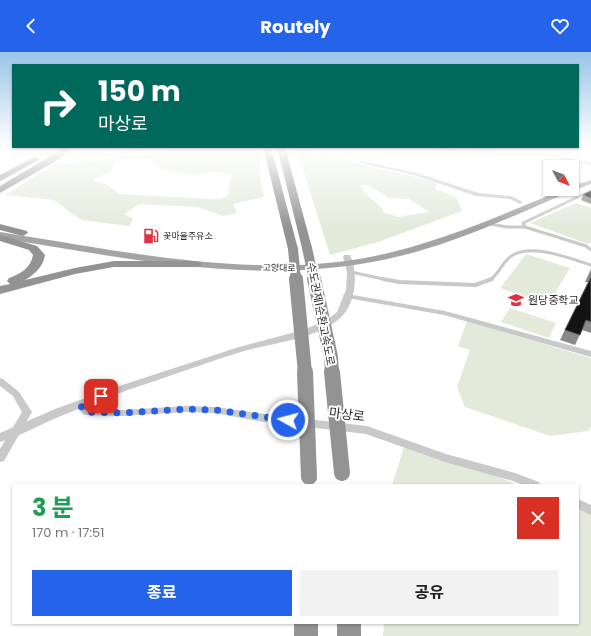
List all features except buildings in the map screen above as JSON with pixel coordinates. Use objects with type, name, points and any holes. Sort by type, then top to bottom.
[{"type":"highway","points":[[0,183],[16,174]]},
{"type":"highway","points":[[0,186],[19,174]]},
{"type":"highway","points":[[0,190],[28,174]]},
{"type":"highway","name":"수도권제1순환고속도로","points":[[275,174],[300,249],[331,357],[342,479]]},
{"type":"highway","name":"수도권제1순환고속도로","points":[[286,174],[300,249],[309,481]]},
{"type":"highway","points":[[0,228],[23,232]]},
{"type":"highway","points":[[0,236],[33,248],[39,255],[37,264],[30,272],[0,286]]},
{"type":"highway","points":[[0,290],[75,271],[114,264],[196,264]]},
{"type":"highway","points":[[306,624],[306,636]]},
{"type":"highway","points":[[349,624],[349,636]]},
{"type":"main road","points":[[579,181],[591,177]]},
{"type":"main road","name":"고양대로","points":[[579,186],[591,182]]},
{"type":"main road","name":"고양대로","points":[[23,232],[225,260],[261,262],[312,261],[349,264],[410,245],[543,194]]},
{"type":"main road","name":"고양대로","points":[[0,236],[196,264],[226,267],[292,269],[317,268],[376,259],[417,249],[465,233],[554,196]]},
{"type":"street","points":[[416,174],[478,194],[511,198],[520,202]]},
{"type":"street","points":[[0,438],[112,392],[243,349],[326,325],[338,316],[344,306],[351,282],[349,264]]},
{"type":"street","points":[[347,296],[445,313],[591,354]]},
{"type":"street","points":[[0,381],[16,394],[27,412],[0,458]]},
{"type":"street","name":"마상로","points":[[80,405],[86,412],[122,413],[186,409],[215,410],[257,417],[367,430],[438,456],[515,477],[532,484]]},
{"type":"street","points":[[579,504],[591,510]]},
{"type":"lane","points":[[525,227],[523,223],[586,193],[591,194]]},
{"type":"lane","points":[[487,224],[508,227],[525,227],[586,246],[591,250]]},
{"type":"lane","points":[[349,264],[399,282],[475,285],[496,278],[512,255],[529,251],[553,255],[591,265]]},
{"type":"green space","points":[[38,174],[104,174],[93,180],[106,184],[120,194],[220,199],[227,196],[232,174],[260,174],[264,197],[233,204],[237,213],[224,216],[197,207],[140,204],[124,214],[133,219],[129,226],[83,220],[54,200],[5,195]]},
{"type":"green space","points":[[305,174],[404,174],[437,183],[435,189],[456,197],[462,211],[378,242],[330,255]],"holes":[[[360,185],[368,185],[389,198],[409,199],[429,212],[398,217],[383,212],[384,210],[365,193]]]},
{"type":"green space","points":[[576,203],[591,208],[591,242],[588,244],[530,223]]},
{"type":"green space","points":[[526,254],[570,268],[549,303],[502,289],[501,287]]},
{"type":"green space","points":[[510,308],[556,323],[549,338],[501,322]]},
{"type":"green space","points":[[467,321],[591,358],[591,427],[588,431],[550,436],[465,407],[457,387],[470,350],[458,346]]},
{"type":"green space","points":[[404,447],[434,451],[516,484],[392,484]]},
{"type":"green space","points":[[579,509],[591,514],[591,636],[383,636],[384,624],[579,624]]},
{"type":"place","name":"꽃마을주유소","points":[[151,236]]},
{"type":"place","name":"원당중학교","points":[[516,300]]},
{"type":"route","points":[[101,396],[80,405],[86,412],[122,413],[186,409],[215,410],[257,417],[288,420]]}]
